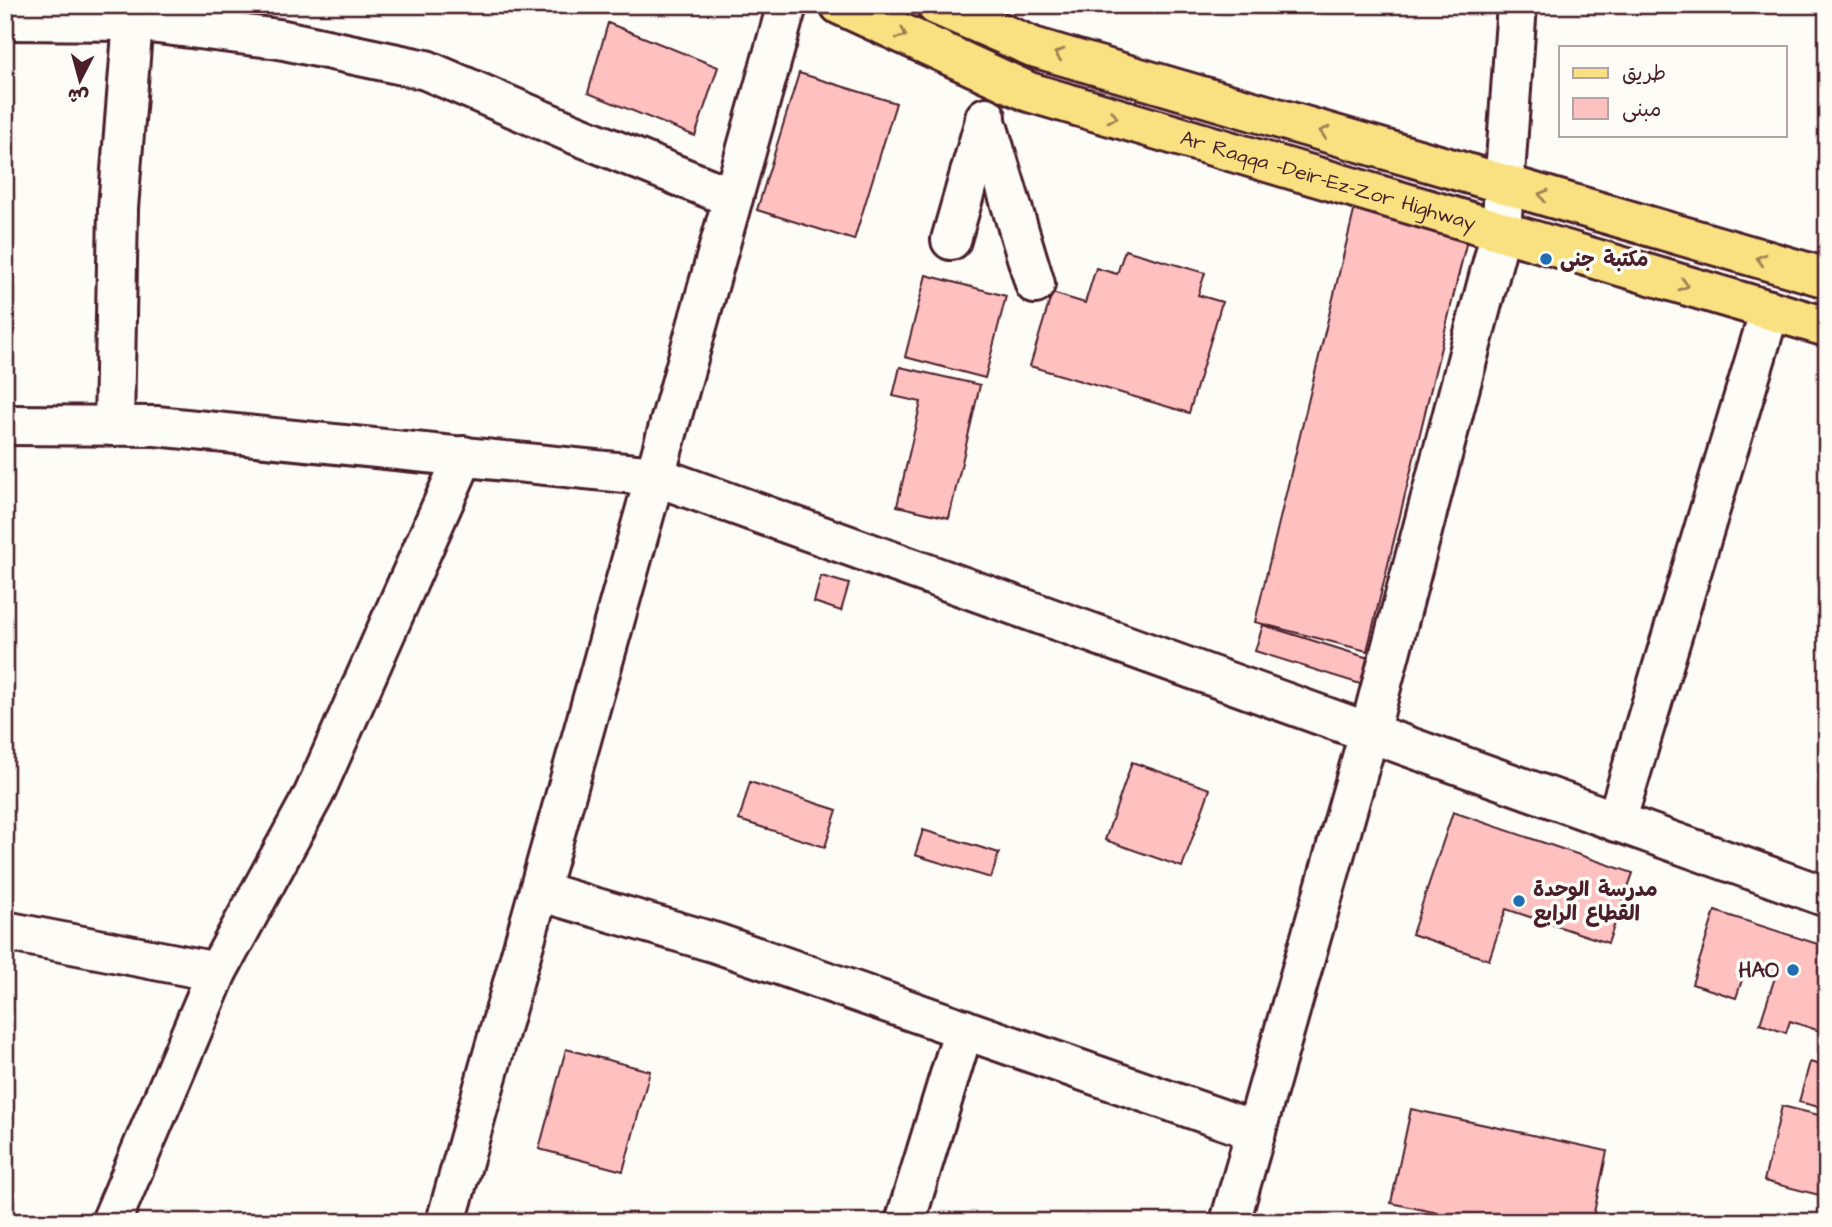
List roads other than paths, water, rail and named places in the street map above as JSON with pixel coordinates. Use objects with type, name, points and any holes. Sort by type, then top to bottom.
[{"type":"main road","name":"Ar Raqqa -Deir-Ez-Zor Highway","points":[[840,5],[1029,92],[1827,327]]},
{"type":"main road","points":[[936,5],[1033,47],[1827,278]]},
{"type":"street","points":[[446,1222],[787,5]]},
{"type":"street","points":[[1230,1222],[1369,733],[1500,231],[1517,5]]},
{"type":"street","points":[[5,20],[133,21],[279,39],[426,70],[733,198]]},
{"type":"street","points":[[114,426],[118,208],[133,21]]},
{"type":"street","points":[[951,240],[997,78]]},
{"type":"street","points":[[985,118],[1035,284]]},
{"type":"street","points":[[1616,822],[1770,310]]},
{"type":"street","points":[[5,425],[156,426],[655,476],[1827,897]]},
{"type":"street","points":[[111,1222],[217,972],[314,794],[464,456]]},
{"type":"street","points":[[539,891],[716,943],[1256,1131]]},
{"type":"street","points":[[5,931],[217,972]]},
{"type":"street","points":[[905,1222],[964,1029]]},
{"type":"place","name":"مكتبة جنى","points":[[1546,259]]},
{"type":"place","name":"مدرسة الوحدة القطاع الرابع","points":[[1519,901]]},
{"type":"place","name":"HAO","points":[[1793,970]]}]
